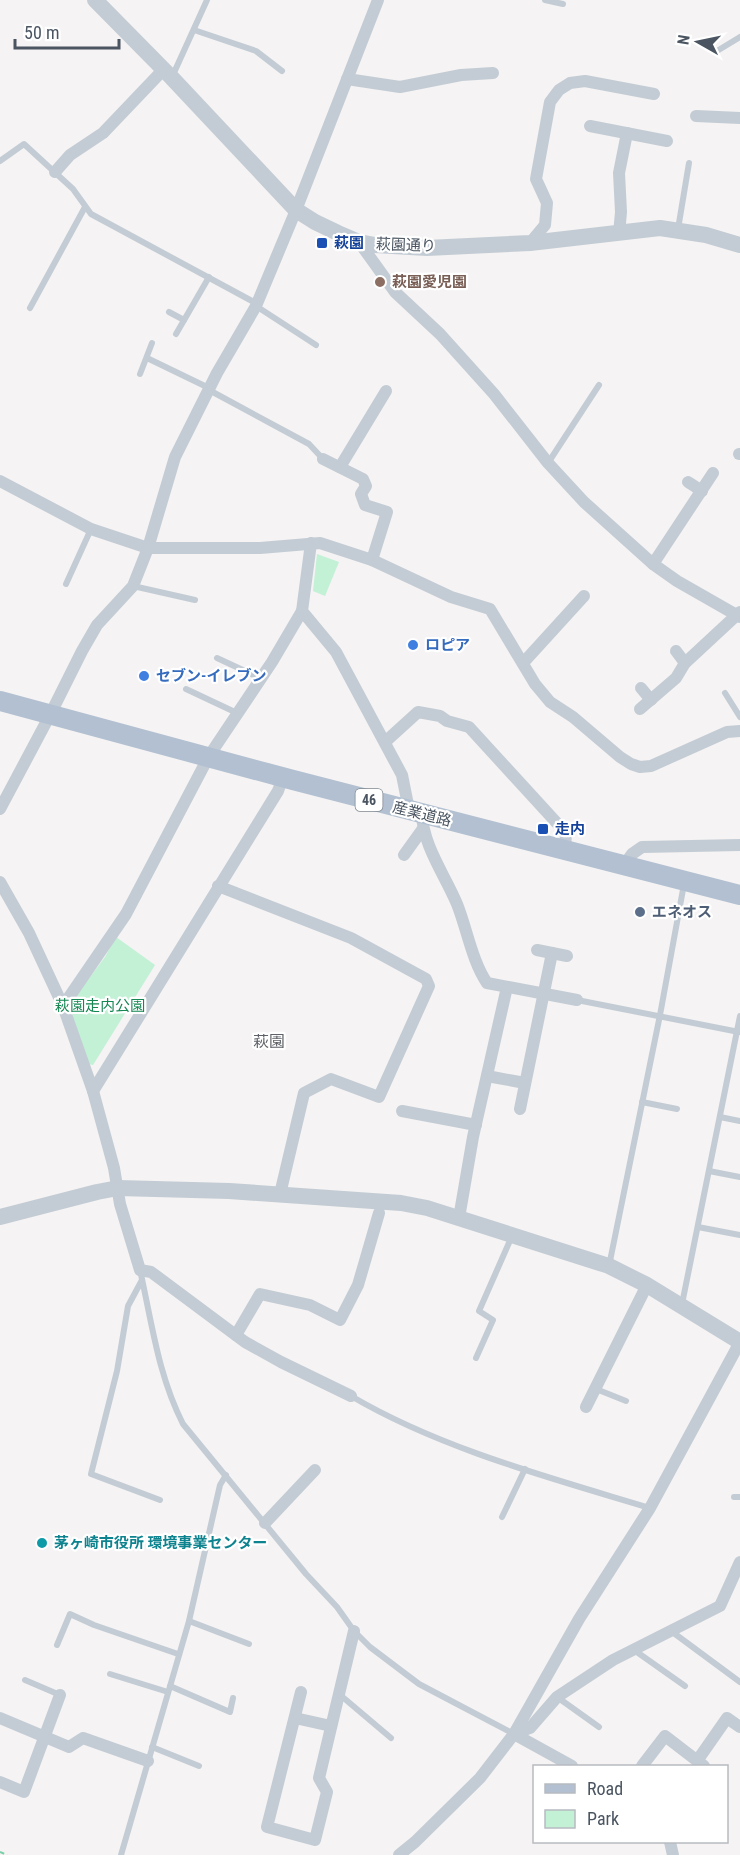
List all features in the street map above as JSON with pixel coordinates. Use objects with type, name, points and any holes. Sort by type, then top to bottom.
[{"type":"main road","name":"産業道路","points":[[0,701],[209,756],[418,818],[565,850],[740,895]]},
{"type":"street","name":"萩園通り","points":[[95,0],[168,73],[296,210],[315,222],[359,242],[427,248],[530,243],[647,229],[678,230],[740,245]]},
{"type":"street","points":[[0,809],[97,625],[133,586],[148,548],[176,457],[209,389],[256,306],[378,0]]},
{"type":"street","points":[[55,172],[70,155],[103,133],[168,73]]},
{"type":"street","points":[[347,79],[400,87],[461,75],[493,73]]},
{"type":"street","points":[[530,243],[545,225],[547,203],[536,178],[550,102],[559,90],[570,83],[585,81],[654,94]]},
{"type":"street","points":[[696,116],[740,118]]},
{"type":"street","points":[[590,126],[667,141]]},
{"type":"street","points":[[619,234],[621,212],[619,173],[627,133]]},
{"type":"street","points":[[359,242],[395,292],[440,334],[495,394],[548,463],[584,502],[653,564],[677,581],[739,614],[686,663],[676,678],[640,709]]},
{"type":"street","points":[[340,467],[386,391]]},
{"type":"street","points":[[323,459],[363,479],[366,486],[361,494],[365,505],[387,512],[372,560]]},
{"type":"street","points":[[653,564],[713,473]]},
{"type":"street","points":[[0,481],[91,529],[148,548],[260,548],[320,543],[372,560],[451,597],[490,609],[535,684],[550,702],[573,717],[631,764],[640,767],[651,766],[727,732],[740,731]]},
{"type":"street","points":[[688,482],[702,491]]},
{"type":"street","points":[[63,1006],[126,914],[209,756],[302,611],[310,543]]},
{"type":"street","points":[[523,663],[584,596]]},
{"type":"street","points":[[302,611],[336,652],[402,775],[418,818],[456,902],[470,939],[478,970],[487,982],[577,1000]]},
{"type":"street","points":[[676,651],[686,663]]},
{"type":"street","points":[[641,688],[651,700]]},
{"type":"street","points":[[385,742],[418,712],[440,716],[447,721],[469,727],[566,833],[565,850]]},
{"type":"street","points":[[93,1091],[278,791],[283,777]]},
{"type":"street","points":[[404,855],[418,818]]},
{"type":"street","points":[[624,865],[632,854],[642,847],[740,845]]},
{"type":"street","points":[[218,886],[351,938],[426,979],[429,986],[379,1097],[331,1079],[304,1093],[280,1194]]},
{"type":"street","points":[[1,887],[29,933],[63,1006],[93,1091],[114,1168],[120,1204],[141,1274],[151,1272],[245,1342],[351,1396]]},
{"type":"street","points":[[537,950],[567,956]]},
{"type":"street","points":[[520,1109],[552,953]]},
{"type":"street","points":[[459,1218],[476,1125],[507,987]]},
{"type":"street","points":[[487,1076],[525,1083]]},
{"type":"street","points":[[402,1111],[476,1125]]},
{"type":"street","points":[[0,1217],[118,1188],[229,1191],[401,1203],[427,1208],[609,1266],[682,1306],[740,1342],[650,1508],[579,1619],[514,1734],[480,1778],[399,1855]]},
{"type":"street","points":[[236,1335],[260,1294],[310,1305],[340,1320],[358,1285],[380,1214]]},
{"type":"street","points":[[586,1407],[647,1286]]},
{"type":"street","points":[[265,1523],[315,1470]]},
{"type":"street","points":[[514,1734],[530,1728],[557,1697],[579,1681],[633,1649],[720,1606],[740,1562]]},
{"type":"street","points":[[301,1692],[267,1827],[315,1840],[327,1792],[319,1778],[354,1631]]},
{"type":"street","points":[[0,1782],[24,1791],[60,1695]]},
{"type":"street","points":[[0,1718],[69,1747],[83,1738],[148,1761]]},
{"type":"street","points":[[295,1718],[331,1726]]},
{"type":"street","points":[[643,1765],[665,1736],[700,1764],[727,1718],[740,1727]]},
{"type":"street","points":[[514,1734],[568,1765]]},
{"type":"lane","points":[[168,73],[194,30],[207,0]]},
{"type":"lane","points":[[545,0],[563,4]]},
{"type":"lane","points":[[194,30],[256,51],[282,71]]},
{"type":"lane","points":[[717,51],[740,37]]},
{"type":"lane","points":[[0,161],[24,144],[73,189],[92,214],[252,301],[256,306],[316,345]]},
{"type":"lane","points":[[678,230],[688,163]]},
{"type":"lane","points":[[30,308],[85,207]]},
{"type":"lane","points":[[176,334],[209,277]]},
{"type":"lane","points":[[169,312],[184,320]]},
{"type":"lane","points":[[140,374],[152,343]]},
{"type":"lane","points":[[147,358],[309,444],[323,459]]},
{"type":"lane","points":[[548,463],[599,385]]},
{"type":"lane","points":[[66,584],[91,529]]},
{"type":"lane","points":[[133,586],[195,600]]},
{"type":"lane","points":[[217,658],[260,678]]},
{"type":"lane","points":[[186,690],[237,713]]},
{"type":"lane","points":[[725,693],[740,717]]},
{"type":"lane","points":[[609,1266],[660,1015],[684,880]]},
{"type":"lane","points":[[577,1000],[739,1031]]},
{"type":"lane","points":[[682,1306],[739,1031],[740,1016]]},
{"type":"lane","points":[[642,1102],[677,1109]]},
{"type":"lane","points":[[720,1117],[740,1121]]},
{"type":"lane","points":[[709,1172],[740,1177]]},
{"type":"lane","points":[[698,1227],[740,1235]]},
{"type":"lane","points":[[476,1358],[493,1320],[479,1311],[513,1235]]},
{"type":"lane","points":[[141,1274],[160,1367],[172,1402],[183,1424],[306,1574],[370,1647],[418,1683],[514,1734]]},
{"type":"lane","points":[[141,1274],[128,1305],[117,1371],[91,1474],[160,1500]]},
{"type":"lane","points":[[595,1388],[626,1401]]},
{"type":"lane","points":[[351,1396],[428,1434],[525,1469],[650,1508]]},
{"type":"lane","points":[[502,1517],[525,1469]]},
{"type":"lane","points":[[120,1855],[189,1621],[220,1485],[226,1475]]},
{"type":"lane","points":[[57,1645],[70,1614],[93,1625],[178,1654]]},
{"type":"lane","points":[[189,1621],[249,1644]]},
{"type":"lane","points":[[670,1631],[740,1682]]},
{"type":"lane","points":[[633,1649],[685,1686]]},
{"type":"lane","points":[[110,1674],[169,1689],[230,1712],[233,1698]]},
{"type":"lane","points":[[25,1680],[60,1695]]},
{"type":"lane","points":[[339,1694],[392,1738]]},
{"type":"lane","points":[[557,1697],[599,1727]]},
{"type":"lane","points":[[152,1747],[199,1766]]},
{"type":"path","points":[[0,1852],[7,1855]]},
{"type":"green space","points":[[317,554],[339,562],[325,596],[313,591]]},
{"type":"green space","name":"萩園走内公園","points":[[116,937],[155,965],[93,1065],[88,1064],[71,1012],[72,1001],[105,957]]},
{"type":"place","name":"萩園","points":[[322,243]]},
{"type":"place","name":"萩園愛児園","points":[[380,282]]},
{"type":"place","name":"ロピア","points":[[413,645]]},
{"type":"place","name":"セブン-イレブン","points":[[144,676]]},
{"type":"place","name":"走内","points":[[543,829]]},
{"type":"place","name":"エネオス","points":[[640,912]]},
{"type":"place","name":"茅ヶ崎市役所 環境事業センター","points":[[42,1543]]},
{"type":"district","name":"萩園","points":[[269,1041]]}]
